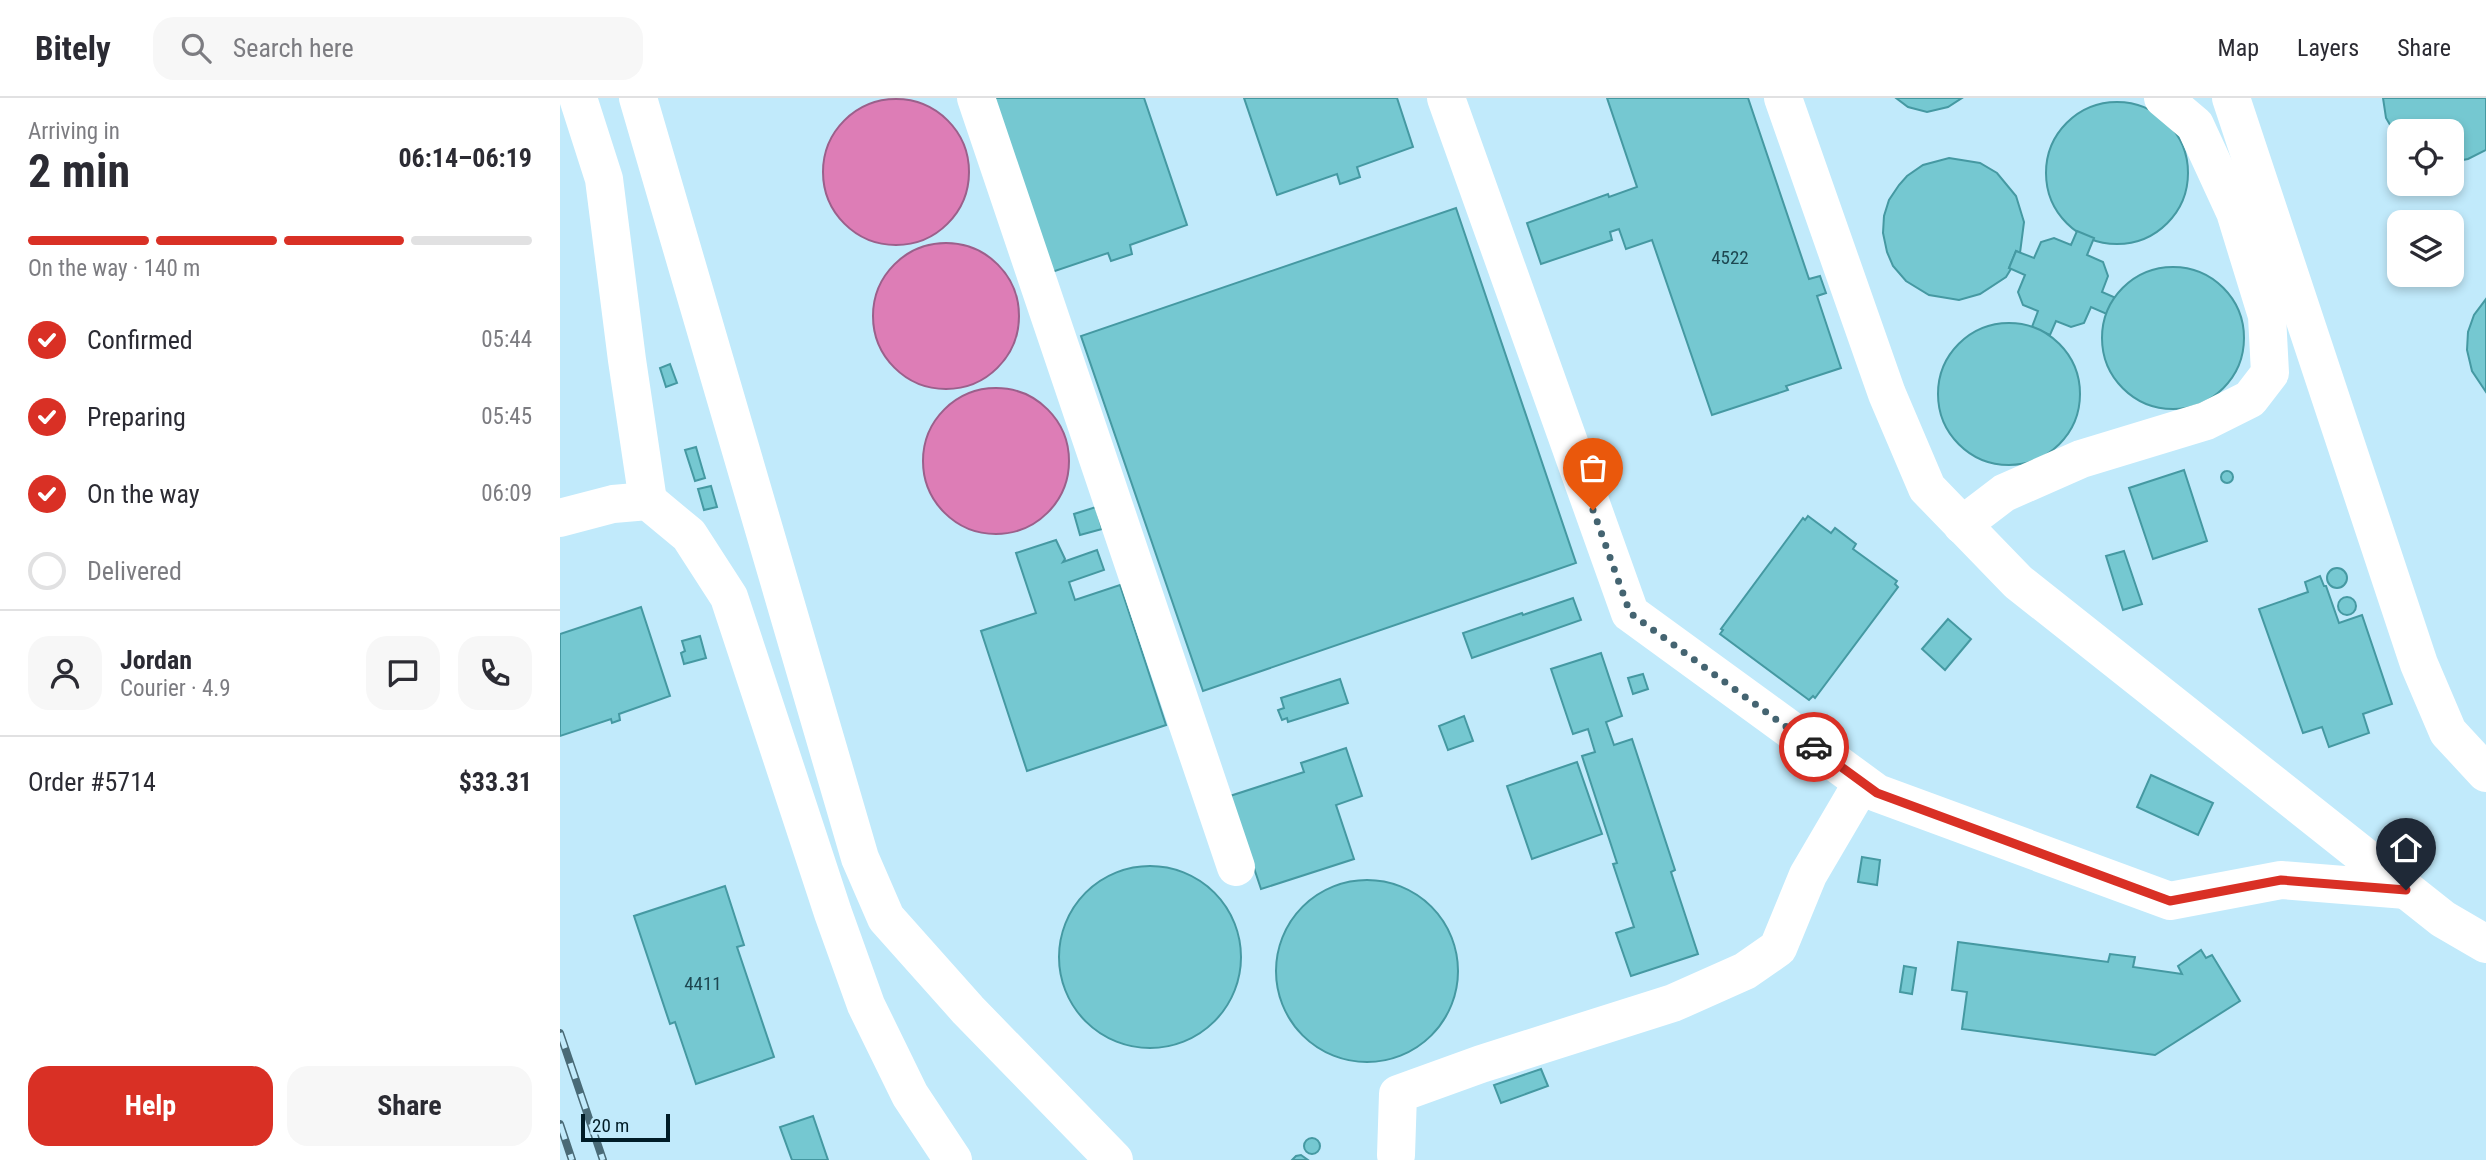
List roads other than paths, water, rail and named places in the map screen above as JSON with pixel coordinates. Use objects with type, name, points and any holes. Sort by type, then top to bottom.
[{"type":"lane","points":[[578,98],[604,178],[648,500],[689,534],[729,597],[866,1005],[911,1095],[953,1160]]},
{"type":"lane","points":[[638,98],[860,858],[886,918],[968,1010],[1114,1160]]},
{"type":"lane","points":[[976,98],[1236,867]]},
{"type":"lane","points":[[1446,98],[1630,613],[1877,793],[2170,901],[2281,880],[2406,890]]},
{"type":"lane","points":[[1783,98],[1887,394],[1927,488],[2018,582],[2443,919],[2486,944]]},
{"type":"lane","points":[[1962,525],[2004,493],[2068,465],[2206,421],[2250,398],[2270,373],[2267,316],[2235,212],[2194,125],[2163,98]]},
{"type":"lane","points":[[2231,98],[2419,664],[2448,732],[2486,773]]},
{"type":"lane","points":[[560,517],[612,504],[648,500]]},
{"type":"lane","points":[[1396,1155],[1398,1094],[1481,1064],[1672,1003],[1745,971],[1778,948],[1808,874],[1862,783]]},
{"type":"railway","points":[[560,1033],[603,1160]]},
{"type":"railway","points":[[560,1124],[572,1160]]}]
